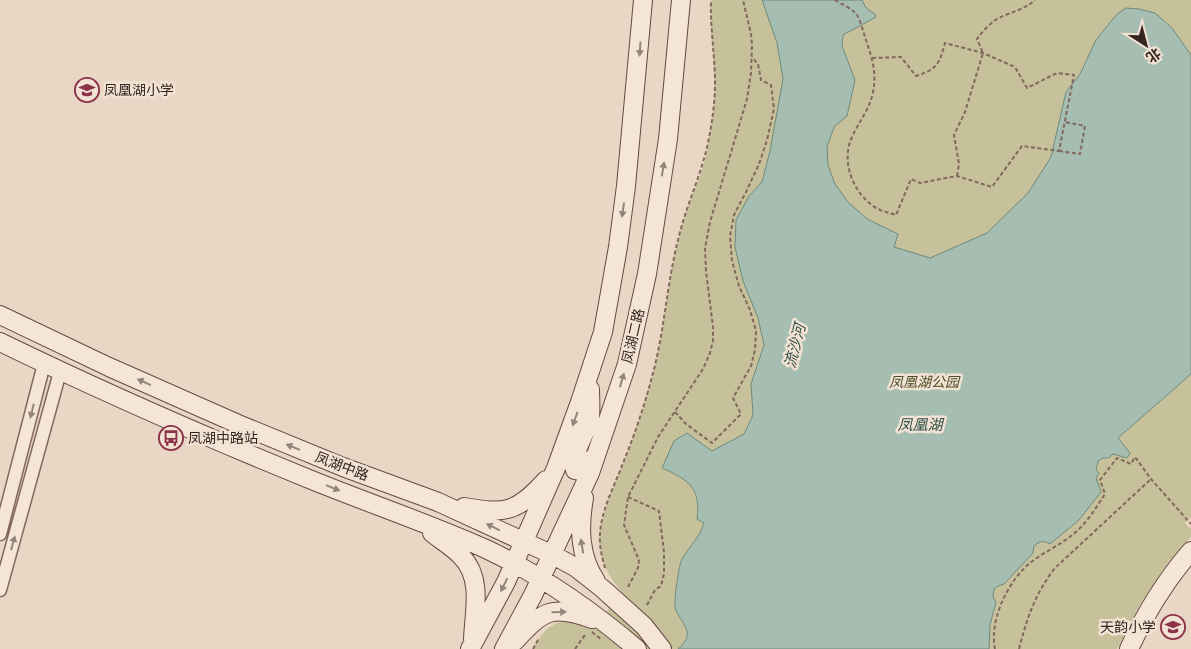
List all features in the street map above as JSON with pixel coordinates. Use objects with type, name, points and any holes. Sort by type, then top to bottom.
[{"type":"street","points":[[474,648],[506,582],[556,468],[603,332],[618,247],[626,186],[643,0]]},
{"type":"street","name":"凤湖二路","points":[[506,649],[590,473],[626,364],[647,274],[668,139],[681,0]]},
{"type":"street","name":"凤湖中路","points":[[0,315],[109,367],[238,424],[343,467],[438,502],[552,555],[574,567],[616,600],[658,643]]},
{"type":"street","name":"凤湖中路","points":[[0,342],[52,368],[226,444],[414,520],[513,563],[541,579],[608,625],[637,649]]},
{"type":"street","points":[[0,534],[52,368]]},
{"type":"street","points":[[0,590],[52,368]]},
{"type":"street","points":[[590,373],[590,418],[574,460],[575,470],[582,471],[596,455]]},
{"type":"street","points":[[438,502],[490,511],[502,511],[513,508],[533,494],[556,468]]},
{"type":"street","points":[[590,473],[582,512],[581,544],[587,566],[597,584],[616,600]]},
{"type":"street","points":[[419,495],[414,520],[462,557],[474,578],[476,594],[474,648]]},
{"type":"street","points":[[1129,649],[1145,617],[1180,564],[1191,551]]},
{"type":"street","points":[[506,649],[538,618],[554,611],[574,612],[608,625]]},
{"type":"path","points":[[605,569],[601,553],[600,534],[603,516],[635,433],[653,374],[663,328],[678,237],[700,174],[710,128],[715,82],[710,15],[711,0]]},
{"type":"path","points":[[628,587],[638,568],[639,560],[624,525],[628,497],[651,451],[703,370],[710,353],[714,327],[706,271],[706,248],[710,222],[748,99],[751,74],[751,34],[743,0]]},
{"type":"path","points":[[835,0],[856,14],[872,58],[875,78],[873,92],[870,104],[851,138],[848,149],[848,161],[851,177],[858,190],[867,201],[878,209],[896,216],[910,179],[920,183],[957,176],[992,187],[1022,146],[1080,154],[1085,126],[1065,122]]},
{"type":"path","points":[[957,176],[959,164],[954,135],[965,112],[983,53],[977,38],[997,20],[1014,13],[1035,0]]},
{"type":"path","points":[[872,58],[901,57],[916,76],[932,71],[940,59],[945,43],[983,53],[1014,67],[1027,88],[1057,73],[1074,75],[1059,151]]},
{"type":"path","points":[[675,412],[686,424],[712,443],[741,414],[733,398],[751,366],[755,350],[756,331],[732,261],[730,236],[734,215],[759,164],[774,109],[771,85],[761,80],[758,64],[751,56]]},
{"type":"path","points":[[995,649],[996,625],[1000,607],[1019,573],[1031,562],[1066,540],[1090,517],[1105,494],[1100,480],[1117,458],[1131,464],[1134,457],[1191,524]]},
{"type":"path","points":[[1019,649],[1027,618],[1035,599],[1055,568],[1151,479]]},
{"type":"path","points":[[628,497],[659,510],[664,552],[664,574],[661,586],[655,590],[646,605]]},
{"type":"path","points":[[590,630],[607,643]]},
{"type":"path","points":[[575,649],[585,635]]},
{"type":"path","points":[[532,649],[540,636]]},
{"type":"green space","name":"凤凰湖","points":[[711,0],[1191,0],[1191,517],[1185,523],[1191,529],[1191,537],[1167,564],[1139,607],[1117,649],[533,649],[544,632],[556,623],[571,622],[590,630],[623,593],[612,580],[604,565],[599,540],[600,531],[607,503],[630,447],[653,374],[679,237],[706,153],[714,99]]},
{"type":"water","name":"凤凰湖","points":[[762,0],[862,0],[866,8],[875,14],[876,17],[843,35],[842,46],[855,80],[847,116],[834,127],[827,147],[828,165],[835,184],[848,202],[867,219],[898,234],[894,247],[930,258],[987,233],[1028,193],[1051,157],[1066,92],[1080,74],[1096,40],[1117,14],[1126,8],[1155,13],[1172,28],[1191,55],[1191,374],[1118,438],[1130,453],[1127,458],[1113,454],[1109,458],[1103,458],[1098,461],[1096,470],[1099,473],[1096,478],[1101,492],[1079,520],[1050,544],[1042,542],[1034,546],[1033,553],[1004,584],[994,589],[993,597],[996,602],[990,625],[989,649],[678,649],[687,637],[687,631],[676,611],[675,605],[680,567],[682,559],[704,523],[697,519],[697,500],[691,486],[686,481],[662,468],[674,441],[687,433],[712,451],[744,434],[753,415],[751,384],[764,345],[758,318],[743,281],[735,247],[736,220],[749,196],[762,182],[770,151],[783,79],[777,43]]},
{"type":"place","name":"凤凰湖小学","points":[[87,90]]},
{"type":"place","name":"凤湖中路站","points":[[171,438]]},
{"type":"place","name":"天韵小学","points":[[1173,627]]},
{"type":"water label","name":"流沙河","points":[[795,346]]},
{"type":"park label","name":"凤凰湖公园","points":[[924,382]]}]
